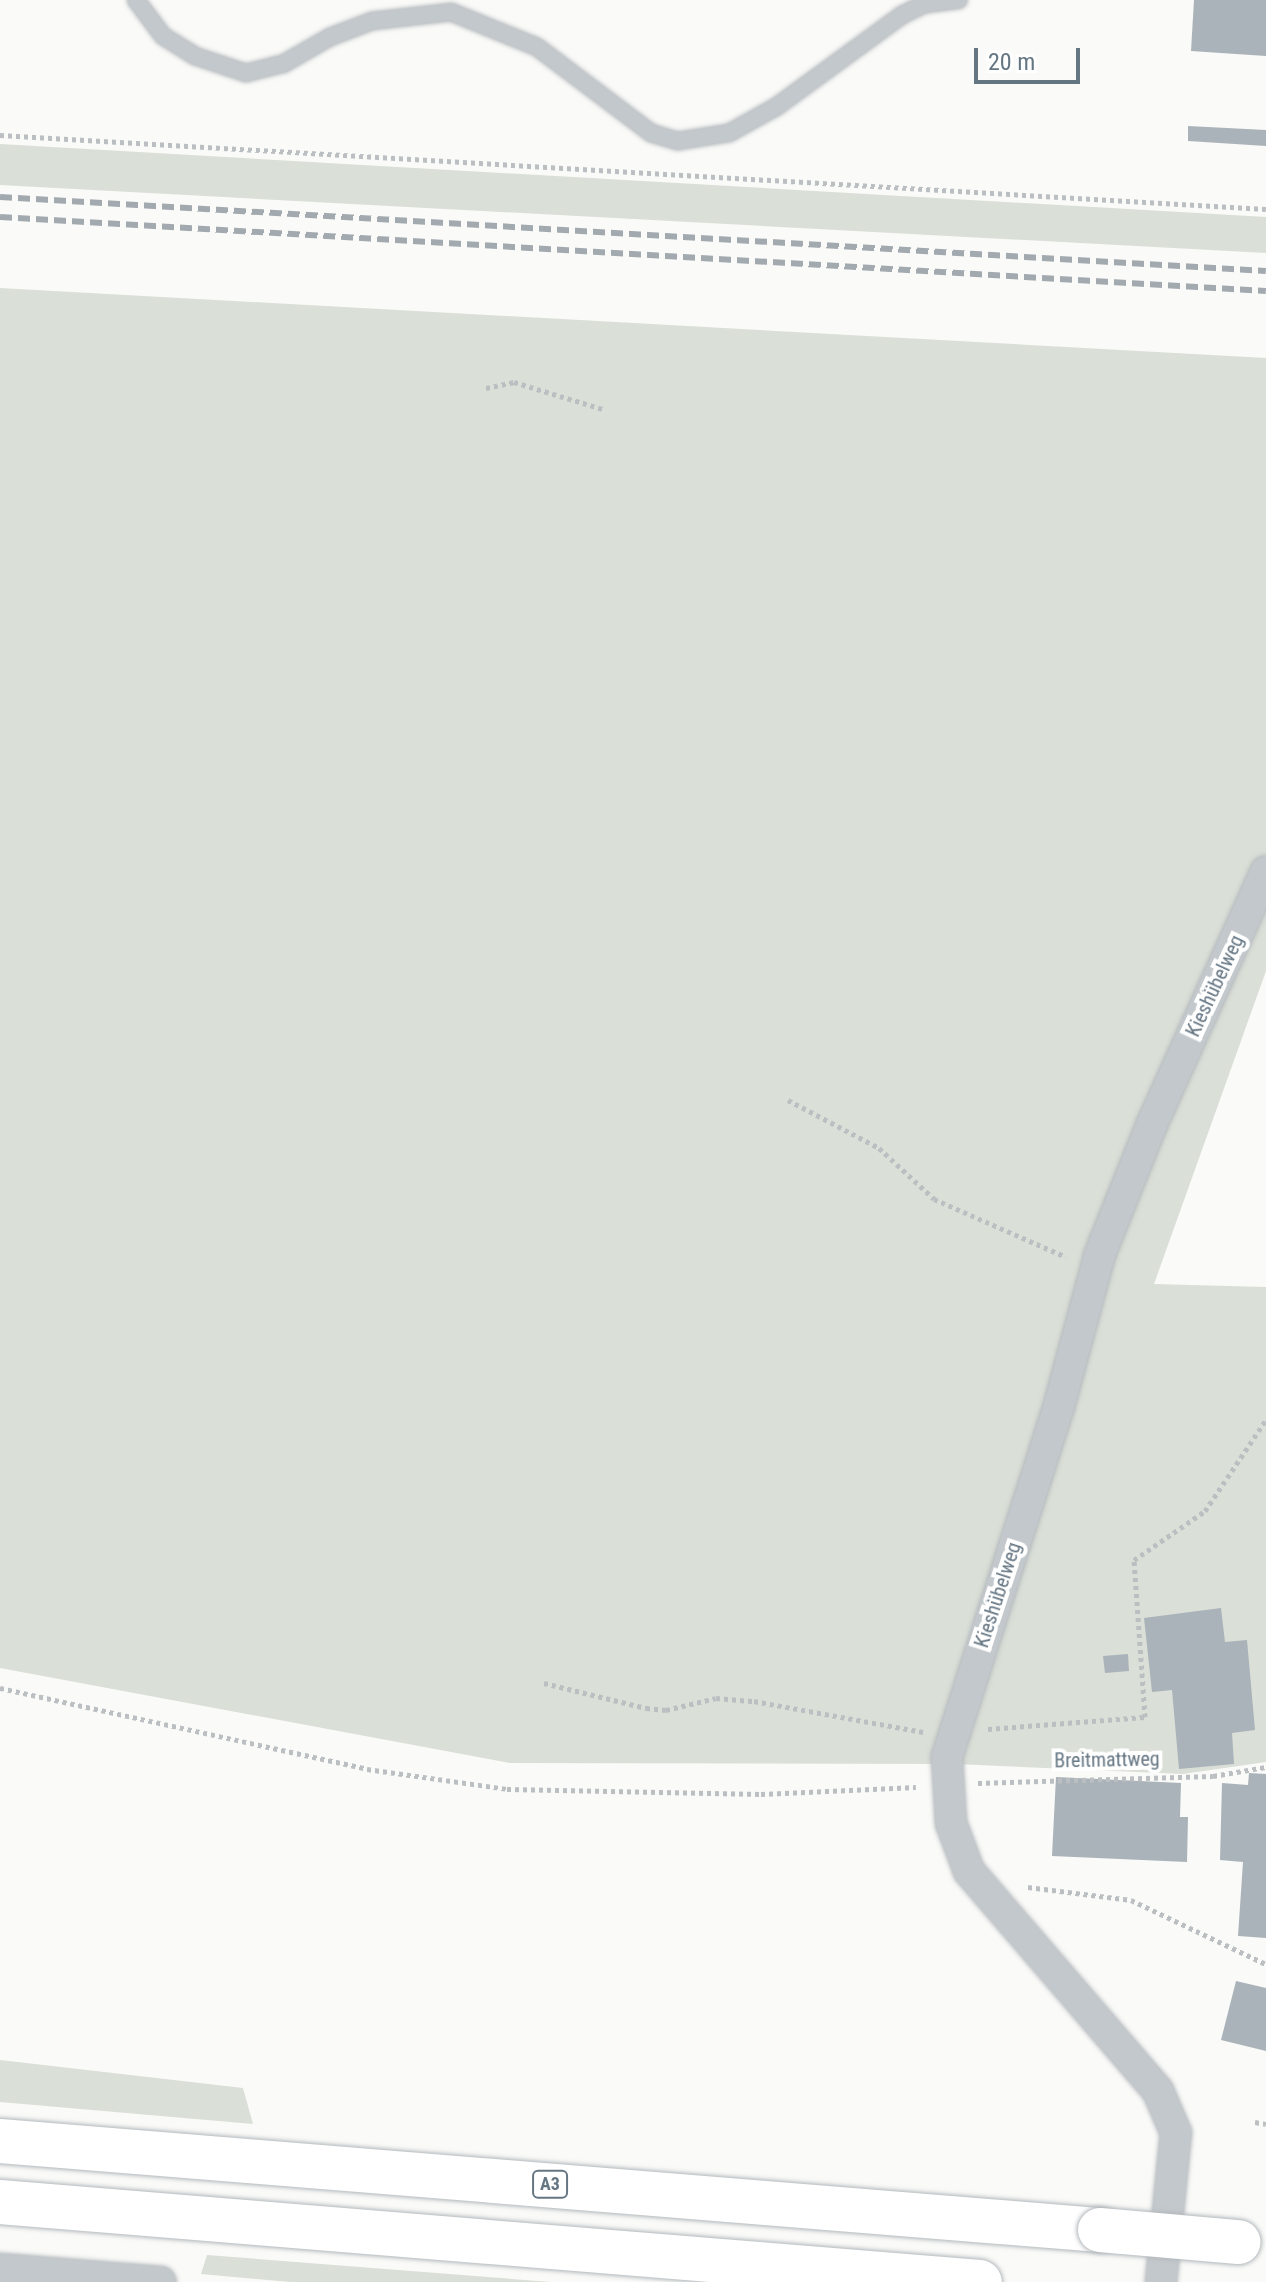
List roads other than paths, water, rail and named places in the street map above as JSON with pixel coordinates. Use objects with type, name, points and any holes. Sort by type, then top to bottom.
[{"type":"highway","name":"A3","points":[[0,2141],[1252,2243]]},
{"type":"highway","points":[[0,2202],[980,2282]]},
{"type":"street","name":"Kieshübelweg","points":[[1161,2282],[1176,2133],[1158,2091],[969,1871],[951,1823],[948,1786],[954,1735],[1097,1268],[1152,1124],[1266,872]]},
{"type":"street","points":[[0,2269],[160,2282]]},
{"type":"lane","points":[[136,0],[163,36],[195,56],[246,73],[283,64],[330,37],[372,21],[451,12],[537,47],[651,133],[678,141],[729,133],[776,107],[902,15],[925,4],[959,0]]},
{"type":"railway","points":[[0,197],[1266,271]]},
{"type":"railway","points":[[0,217],[1266,291]]}]
